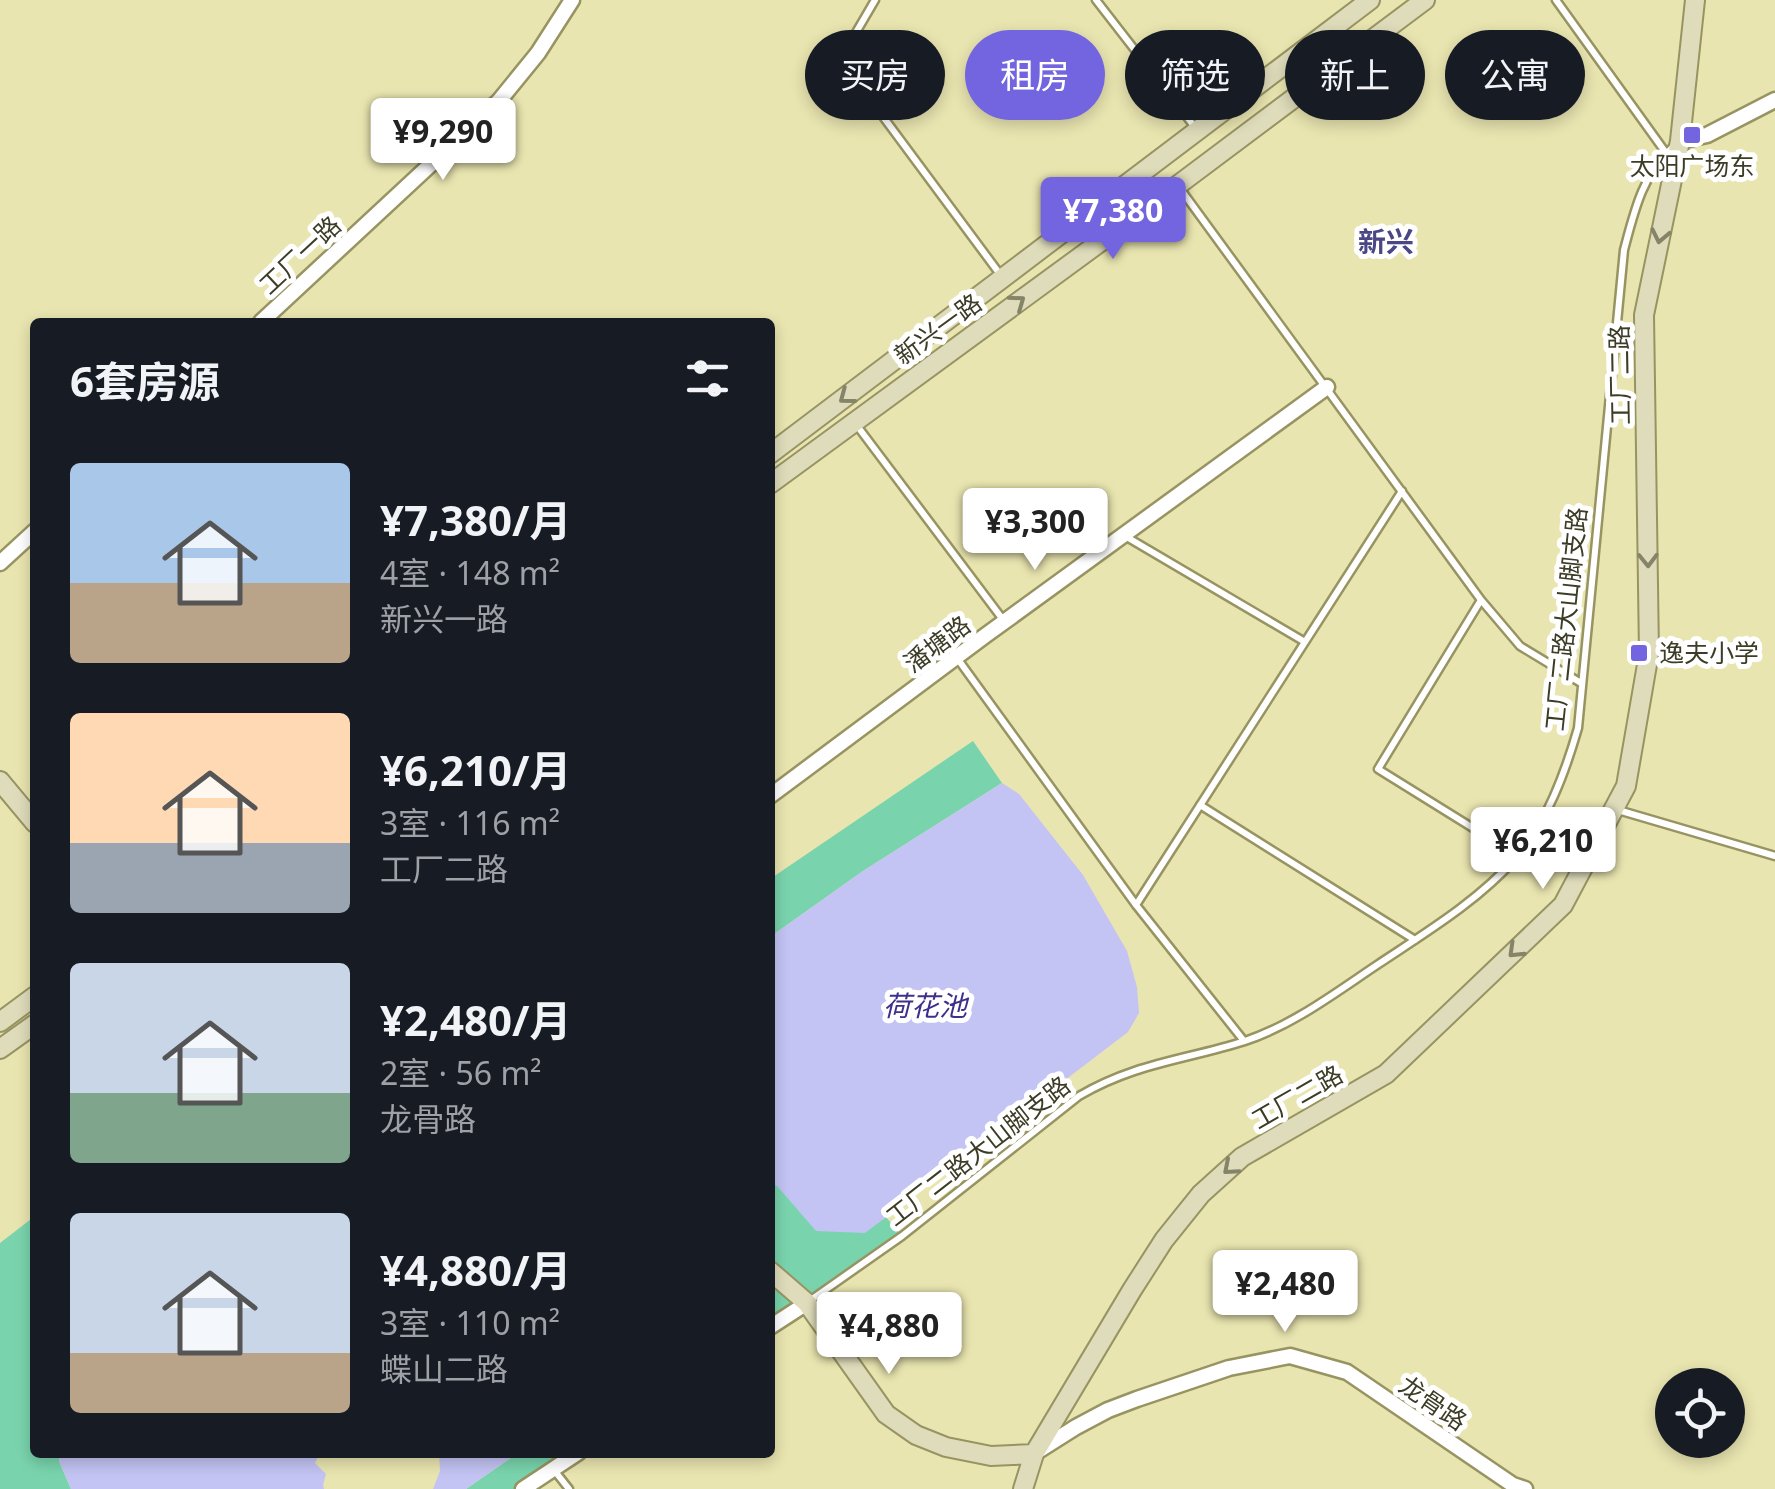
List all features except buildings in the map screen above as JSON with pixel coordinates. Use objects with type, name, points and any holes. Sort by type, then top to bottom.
[{"type":"street","name":"工厂一路","points":[[264,318],[500,101],[538,53],[572,0]]},
{"type":"street","name":"新兴一路","points":[[775,450],[1370,0]]},
{"type":"street","name":"新兴一路","points":[[775,480],[1425,0]]},
{"type":"street","name":"工厂二路","points":[[1022,1489],[1034,1454],[1153,1257],[1201,1194],[1242,1157],[1386,1074],[1564,906],[1626,786],[1649,652],[1644,315],[1695,0]]},
{"type":"street","points":[[1673,147],[1707,135],[1775,100]]},
{"type":"street","name":"潘塘路","points":[[775,792],[1327,387]]},
{"type":"street","points":[[0,563],[30,536]]},
{"type":"street","points":[[0,781],[30,817]]},
{"type":"street","points":[[0,1022],[30,1000]]},
{"type":"street","points":[[0,1049],[30,1028]]},
{"type":"street","points":[[775,1274],[806,1302],[886,1414],[916,1435],[946,1447],[991,1456],[1034,1454]]},
{"type":"street","points":[[775,1324],[806,1302]]},
{"type":"street","name":"龙骨路","points":[[1034,1454],[1108,1410],[1230,1368],[1290,1356],[1347,1372],[1513,1485],[1525,1489]]},
{"type":"street","points":[[523,1489],[570,1458]]},
{"type":"lane","points":[[875,0],[844,54],[844,64],[1003,278]]},
{"type":"lane","points":[[1096,0],[1197,130]]},
{"type":"lane","points":[[1556,0],[1673,147]]},
{"type":"lane","name":"工厂二路大山脚支路","points":[[806,1302],[902,1236],[1078,1096],[1129,1071],[1244,1041],[1306,1012],[1489,886],[1518,856],[1566,769],[1578,728],[1624,250],[1647,178],[1673,147]]},
{"type":"lane","points":[[1178,185],[1481,600],[1520,646],[1582,683]]},
{"type":"lane","points":[[854,422],[1004,622]]},
{"type":"lane","points":[[1136,904],[1402,491]]},
{"type":"lane","points":[[1123,536],[1305,642]]},
{"type":"lane","points":[[1481,600],[1378,769],[1518,856]]},
{"type":"lane","points":[[957,658],[1136,904],[1244,1041]]},
{"type":"lane","points":[[1200,805],[1414,940]]},
{"type":"lane","points":[[1614,809],[1775,856]]},
{"type":"lane","points":[[553,1469],[569,1489]]},
{"type":"green space","points":[[973,741],[1002,783],[863,871],[775,933],[775,876]]},
{"type":"green space","points":[[775,1184],[865,1232],[886,1217],[902,1236],[775,1322]]},
{"type":"green space","points":[[30,1220],[30,1458],[59,1458],[71,1489],[0,1489],[0,1243]]},
{"type":"green space","points":[[511,1458],[571,1458],[523,1489],[466,1489]]},
{"type":"water","name":"荷花池","points":[[1002,783],[1019,794],[1083,875],[1127,951],[1139,1013],[1128,1032],[865,1233],[816,1231],[775,1185],[775,933],[863,871]]},
{"type":"water","points":[[318,1458],[315,1463],[326,1474],[324,1489],[71,1489],[59,1461]]},
{"type":"water","points":[[439,1458],[511,1458],[466,1489],[433,1489],[440,1471]]},
{"type":"place","name":"太阳广场东","points":[[1692,135]]},
{"type":"place","name":"逸夫小学","points":[[1639,653]]},
{"type":"district","name":"新兴","points":[[1386,242]]}]
